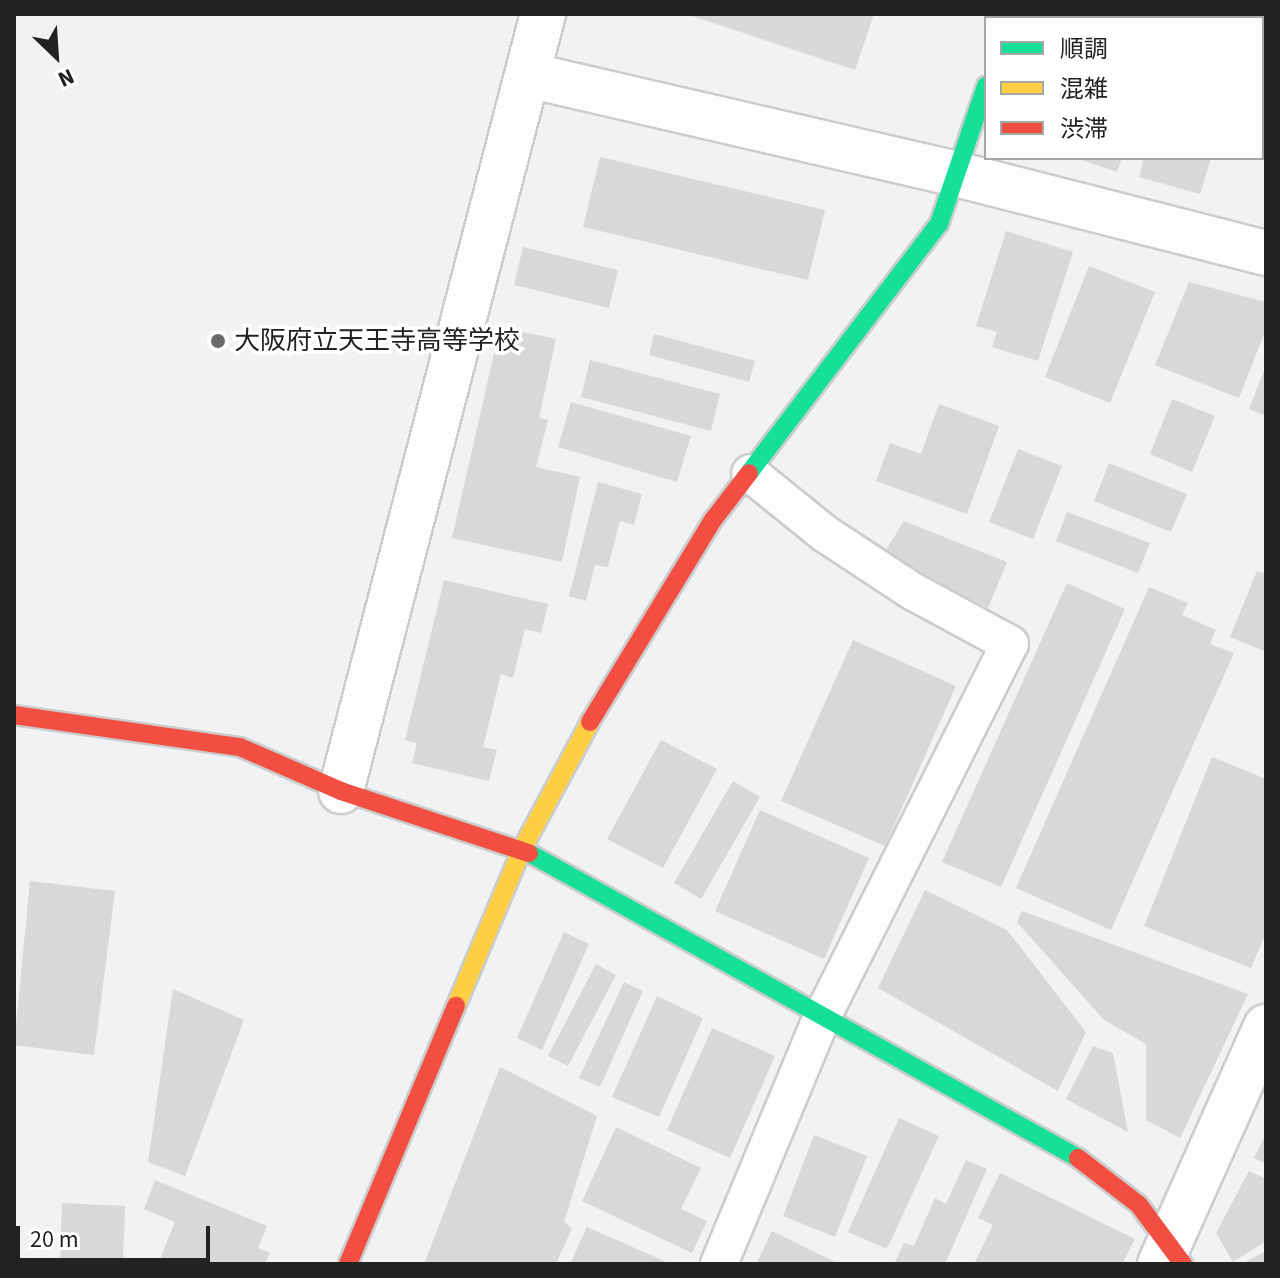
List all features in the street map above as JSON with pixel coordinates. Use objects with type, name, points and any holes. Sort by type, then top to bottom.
[{"type":"street","points":[[341,791],[543,14]]},
{"type":"street","points":[[528,75],[956,174],[1266,253]]},
{"type":"street","points":[[348,1264],[522,849],[597,708],[713,520],[939,224],[984,92]]},
{"type":"street","points":[[14,715],[240,747],[341,791],[522,849],[821,1019],[1058,1143],[1139,1205],[1170,1257]]},
{"type":"street","points":[[1170,1257],[1262,1049]]},
{"type":"lane","points":[[719,1264],[821,1019],[1010,644],[912,591],[824,533],[750,473]]},
{"type":"building","points":[[686,14],[874,14],[855,70]]},
{"type":"building","points":[[1106,14],[1140,14],[1139,16]]},
{"type":"building","points":[[1148,14],[1252,14],[1251,16]]},
{"type":"building","points":[[600,157],[825,210],[808,280],[583,227]]},
{"type":"building","points":[[1082,160],[1121,160],[1117,172]]},
{"type":"building","points":[[1143,160],[1210,160],[1200,194],[1139,177]]},
{"type":"building","points":[[1006,231],[1073,252],[1038,361],[992,347],[997,332],[976,326]]},
{"type":"building","points":[[523,247],[618,270],[609,308],[514,285]]},
{"type":"building","points":[[1089,266],[1155,292],[1110,403],[1045,377]]},
{"type":"building","points":[[1189,282],[1266,302],[1266,329],[1239,398],[1155,365]]},
{"type":"building","points":[[500,327],[556,339],[539,418],[548,420],[536,467],[580,477],[562,562],[452,538]]},
{"type":"building","points":[[654,334],[755,361],[749,382],[649,355]]},
{"type":"building","points":[[590,360],[720,394],[711,431],[581,397]]},
{"type":"building","points":[[1266,366],[1266,416],[1249,409]]},
{"type":"building","points":[[1172,399],[1215,416],[1192,472],[1150,454]]},
{"type":"building","points":[[571,402],[691,436],[677,482],[558,447]]},
{"type":"building","points":[[939,404],[999,426],[967,514],[876,481],[890,443],[921,454]]},
{"type":"building","points":[[1018,449],[1062,466],[1033,539],[989,522]]},
{"type":"building","points":[[1109,463],[1187,494],[1171,532],[1094,501]]},
{"type":"building","points":[[598,482],[642,494],[634,525],[620,521],[608,567],[595,565],[586,601],[569,596]]},
{"type":"building","points":[[1067,512],[1150,543],[1138,573],[1056,541]]},
{"type":"building","points":[[904,521],[1007,562],[988,608],[883,555]]},
{"type":"building","points":[[1257,571],[1266,574],[1266,652],[1230,637]]},
{"type":"building","points":[[444,580],[548,604],[541,633],[525,629],[513,678],[501,674],[483,747],[497,750],[489,781],[412,763],[417,743],[405,740]]},
{"type":"building","points":[[1067,583],[1125,609],[1001,887],[942,862]]},
{"type":"building","points":[[1149,587],[1188,603],[1182,615],[1216,630],[1210,644],[1234,653],[1111,930],[1016,888]]},
{"type":"building","points":[[853,640],[956,686],[885,846],[781,801]]},
{"type":"building","points":[[661,740],[717,769],[663,868],[607,839]]},
{"type":"building","points":[[1212,757],[1266,779],[1266,933],[1251,968],[1144,926]]},
{"type":"building","points":[[733,781],[760,797],[701,899],[674,883]]},
{"type":"building","points":[[760,810],[869,858],[824,959],[715,911]]},
{"type":"building","points":[[30,881],[115,891],[94,1055],[14,1045]]},
{"type":"building","points":[[925,890],[1007,930],[1086,1032],[1058,1091],[878,988]]},
{"type":"building","points":[[1022,911],[1248,994],[1180,1138],[1146,1120],[1146,1044],[1104,1020],[1017,922]]},
{"type":"building","points":[[564,932],[589,944],[542,1050],[517,1038]]},
{"type":"building","points":[[596,964],[616,975],[568,1066],[548,1056]]},
{"type":"building","points":[[624,982],[643,991],[600,1087],[579,1078]]},
{"type":"building","points":[[173,989],[244,1020],[185,1176],[148,1162]]},
{"type":"building","points":[[657,996],[703,1018],[659,1117],[612,1097]]},
{"type":"building","points":[[712,1028],[775,1056],[730,1158],[667,1130]]},
{"type":"building","points":[[1093,1046],[1113,1053],[1128,1132],[1066,1099]]},
{"type":"building","points":[[500,1067],[597,1116],[564,1222],[572,1228],[556,1264],[424,1264]]},
{"type":"building","points":[[899,1118],[939,1136],[887,1249],[848,1232]]},
{"type":"building","points":[[616,1127],[701,1168],[681,1209],[707,1221],[692,1253],[582,1201]]},
{"type":"building","points":[[1266,1133],[1266,1164],[1254,1158]]},
{"type":"building","points":[[814,1135],[867,1156],[835,1237],[783,1216]]},
{"type":"building","points":[[966,1160],[987,1169],[945,1264],[894,1264],[904,1243],[914,1246],[935,1198],[946,1204]]},
{"type":"building","points":[[1249,1171],[1266,1179],[1266,1241],[1233,1262],[1216,1233]]},
{"type":"building","points":[[1000,1173],[1135,1239],[1122,1264],[974,1264],[993,1225],[978,1218]]},
{"type":"building","points":[[155,1180],[267,1226],[258,1248],[270,1253],[265,1264],[158,1264],[175,1222],[144,1209]]},
{"type":"building","points":[[62,1203],[125,1206],[123,1264],[60,1264]]},
{"type":"building","points":[[587,1227],[671,1264],[570,1264]]},
{"type":"building","points":[[772,1231],[839,1264],[756,1264]]},
{"type":"building","points":[[1266,1251],[1266,1264],[1242,1264]]},
{"type":"traffic: fast","points":[[749,473],[939,224],[984,92]]},
{"type":"traffic: fast","points":[[529,853],[1078,1158]]},
{"type":"traffic: slow","points":[[456,1006],[522,849],[590,722]]},
{"type":"traffic: jam","points":[[590,722],[713,520],[749,473]]},
{"type":"traffic: jam","points":[[14,715],[240,747],[341,791],[529,853]]},
{"type":"traffic: jam","points":[[348,1264],[456,1006]]},
{"type":"traffic: jam","points":[[1078,1158],[1139,1205],[1183,1264]]},
{"type":"place","name":"大阪府立天王寺高等学校","points":[[218,341]]}]
